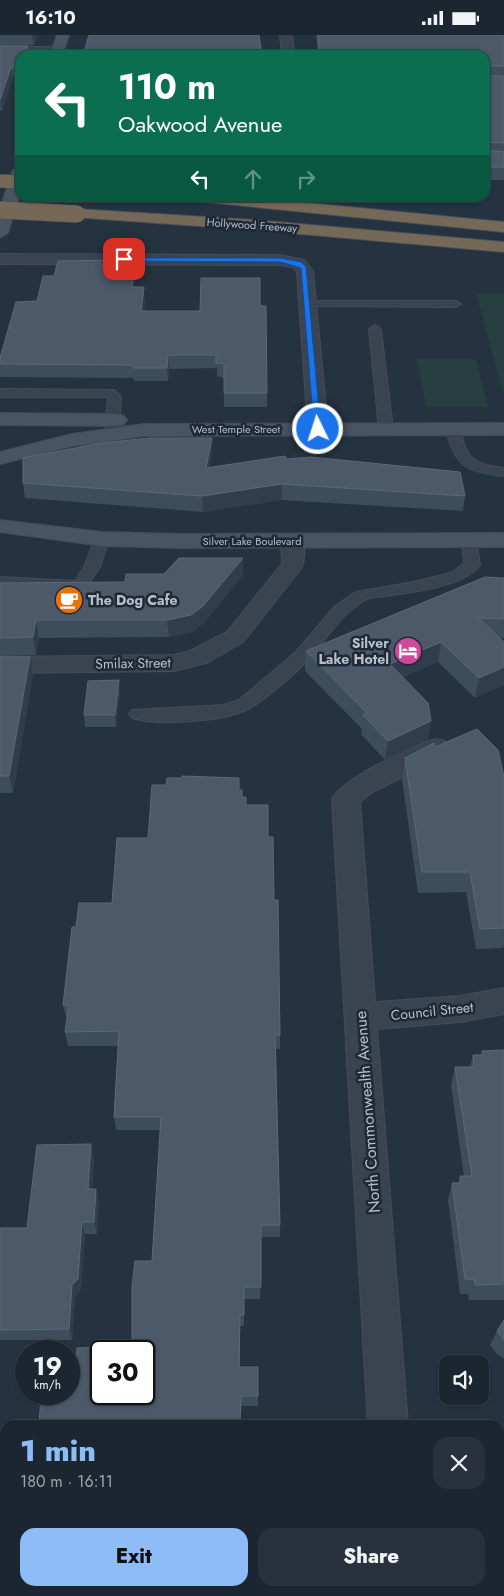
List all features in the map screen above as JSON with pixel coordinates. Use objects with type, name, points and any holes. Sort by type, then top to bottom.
[{"type":"highway","points":[[0,181],[15,182]]},
{"type":"highway","name":"Hollywood Freeway","points":[[246,202],[504,227]]},
{"type":"highway","points":[[0,211],[76,218]]},
{"type":"highway","points":[[0,220],[76,218]]},
{"type":"highway","name":"Hollywood Freeway","points":[[76,218],[199,221],[504,247]]},
{"type":"highway","points":[[256,225],[504,259]]},
{"type":"main road","points":[[58,50],[63,35]]},
{"type":"main road","points":[[0,233],[15,186]]},
{"type":"main road","points":[[0,419],[113,426]]},
{"type":"main road","name":"West Temple Street","points":[[0,457],[62,442],[113,426],[186,429],[504,429]]},
{"type":"main road","name":"Silver Lake Boulevard","points":[[0,526],[102,539],[180,541],[504,540]]},
{"type":"street","points":[[286,35],[288,50]]},
{"type":"street","points":[[0,51],[15,52]]},
{"type":"street","points":[[0,259],[280,260],[298,263],[305,271],[318,429]]},
{"type":"street","name":"Smilax Street","points":[[0,665],[173,663],[198,657],[235,637],[293,564],[292,541]]},
{"type":"street","name":"North Commonwealth Avenue","points":[[388,1420],[346,799],[361,786],[453,739]]},
{"type":"street","name":"Council Street","points":[[360,1017],[460,1009],[504,1001]]},
{"type":"lane","points":[[308,304],[455,304]]},
{"type":"lane","points":[[375,329],[386,429]]},
{"type":"lane","points":[[0,393],[109,393],[115,397],[113,426]]},
{"type":"lane","points":[[453,429],[460,455],[472,466],[484,471],[504,472]]},
{"type":"lane","points":[[0,582],[80,586],[92,567],[102,539]]},
{"type":"lane","points":[[138,714],[173,715],[225,711],[245,704],[302,656],[341,610],[362,595],[420,586],[458,575],[472,565],[469,539]]},
{"type":"green space","points":[[476,293],[504,293],[504,393],[503,393]]},
{"type":"green space","points":[[417,359],[476,359],[488,407],[426,407]]},
{"type":"building","points":[[89,35],[259,35],[261,50],[84,50]]},
{"type":"building","points":[[318,35],[504,35],[504,66],[490,66],[490,50],[320,50]]},
{"type":"building","points":[[0,46],[28,46],[26,50],[15,50],[15,67],[11,67],[0,100]]},
{"type":"building","points":[[490,76],[504,76],[504,143],[490,142]]},
{"type":"building","points":[[490,151],[504,152],[504,167],[490,167]]},
{"type":"building","points":[[120,260],[118,272],[134,272],[132,287],[144,287],[141,311],[200,311],[201,278],[260,278],[260,306],[266,306],[267,393],[224,393],[224,364],[216,363],[216,355],[168,355],[167,368],[133,368],[133,365],[0,364],[16,302],[37,301],[43,276],[54,276],[58,261]]},
{"type":"building","points":[[150,438],[212,438],[206,468],[285,456],[287,459],[311,457],[460,472],[465,496],[282,484],[202,496],[23,483],[23,458],[101,443]]},
{"type":"building","points":[[179,558],[243,558],[203,606],[191,615],[167,620],[36,620],[33,637],[0,638],[0,583],[125,582],[126,574],[164,574]]},
{"type":"building","points":[[485,577],[504,578],[504,619],[478,618],[504,642],[504,667],[479,678],[441,642],[390,664],[428,703],[431,721],[388,741],[363,715],[367,713],[306,651]]},
{"type":"building","points":[[0,657],[30,657],[9,776],[0,776],[0,669],[3,669],[0,667]]},
{"type":"building","points":[[119,680],[115,715],[84,715],[88,681]]},
{"type":"building","points":[[477,729],[498,750],[504,777],[504,928],[480,929],[470,872],[422,872],[405,758],[434,743],[435,747]]},
{"type":"building","points":[[182,776],[239,778],[239,790],[242,790],[242,797],[246,797],[246,805],[268,805],[268,837],[273,837],[274,900],[278,900],[280,1035],[275,1035],[280,1225],[261,1225],[261,1287],[244,1287],[244,1315],[240,1315],[239,1367],[258,1367],[258,1396],[241,1396],[240,1420],[39,1420],[40,1405],[80,1405],[80,1348],[90,1348],[90,1405],[155,1405],[155,1340],[132,1340],[132,1286],[135,1261],[152,1261],[161,1117],[114,1117],[119,1031],[65,1032],[69,1005],[63,1005],[72,927],[76,927],[79,903],[112,903],[117,838],[148,838],[152,785],[166,785],[167,778],[182,778]]},
{"type":"building","points":[[504,1050],[504,1284],[475,1285],[474,1279],[465,1279],[452,1183],[461,1183],[460,1176],[472,1176],[455,1067],[474,1067],[473,1055],[483,1055],[482,1051]]},
{"type":"building","points":[[91,1144],[88,1189],[96,1189],[94,1222],[82,1222],[78,1279],[72,1285],[69,1329],[0,1330],[0,1228],[27,1228],[37,1145]]},
{"type":"building","points":[[504,1320],[504,1340],[497,1331]]},
{"type":"place","name":"The Dog Cafe","points":[[69,600]]},
{"type":"place","name":"Silver Lake Hotel","points":[[408,651]]},
{"type":"route","points":[[124,259],[280,260],[298,263],[304,267],[318,429]]}]
